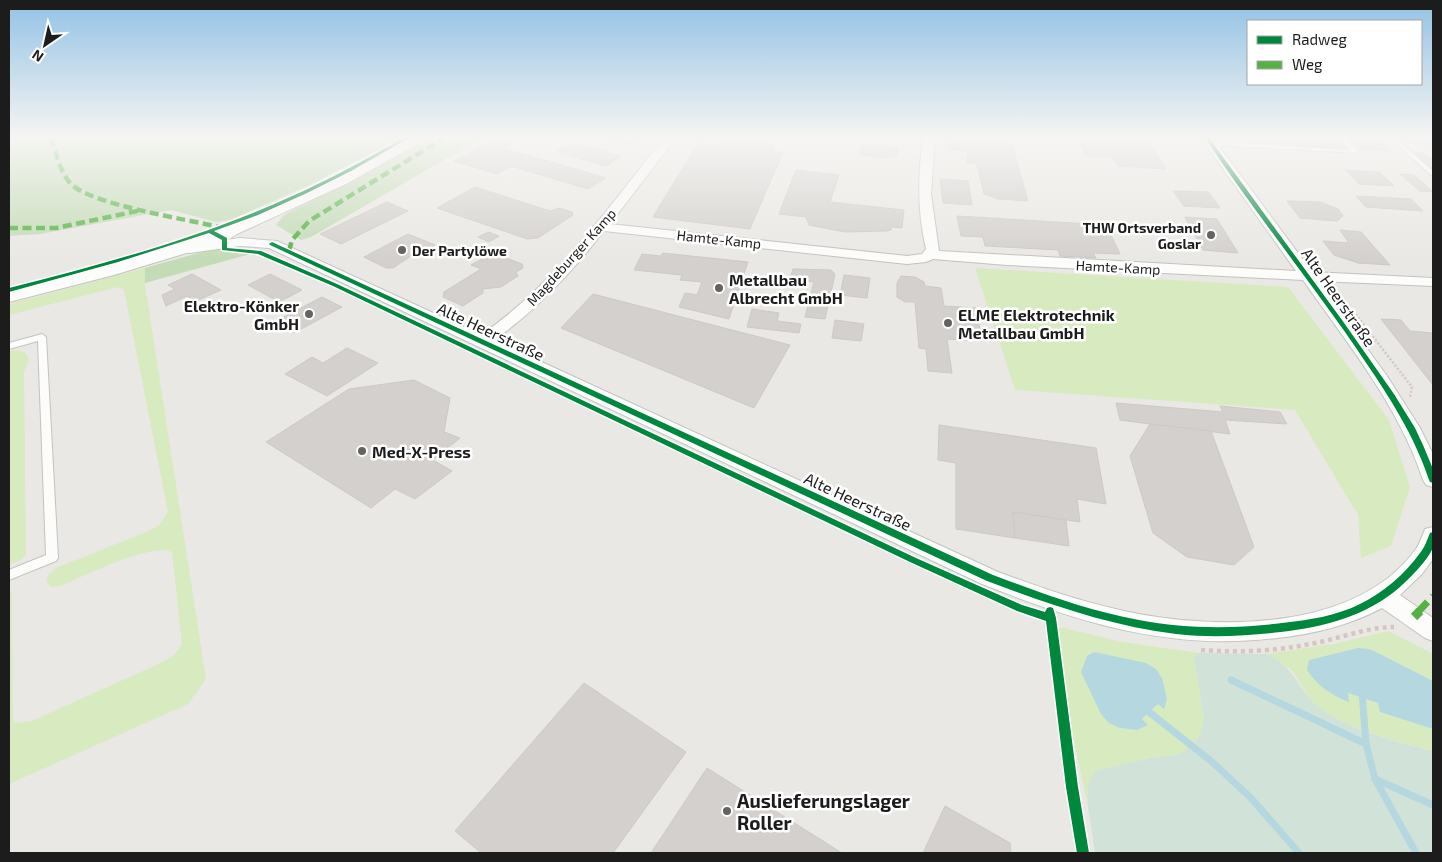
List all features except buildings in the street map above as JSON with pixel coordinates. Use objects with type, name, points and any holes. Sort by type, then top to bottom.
[{"type":"street","points":[[9,296],[202,244],[347,178]]},
{"type":"street","name":"Magdeburger Kamp","points":[[481,342],[500,330],[538,298],[601,227],[639,178]]},
{"type":"street","points":[[925,178],[927,231],[933,250],[927,256]]},
{"type":"street","name":"Alte Heerstraße","points":[[1236,178],[1307,275],[1399,407],[1415,434],[1429,465],[1433,480]]},
{"type":"street","name":"Alte Heerstraße","points":[[238,227],[254,242]]},
{"type":"street","name":"Alte Heerstraße","points":[[238,227],[267,236],[272,244]]},
{"type":"street","name":"Hamte-Kamp","points":[[601,227],[907,260],[927,256],[1433,282]]},
{"type":"street","name":"Alte Heerstraße","points":[[172,251],[226,243],[254,242],[272,244],[990,578],[1073,609],[1176,631],[1226,634],[1274,630],[1322,622],[1357,611],[1384,596],[1419,563],[1433,535]]},
{"type":"street","points":[[1384,596],[1433,631]]},
{"type":"lane","points":[[9,346],[42,337],[52,558],[9,575]]},
{"type":"green space","points":[[9,178],[323,178],[230,220],[216,222],[171,210],[40,234],[9,236]]},
{"type":"green space","points":[[358,178],[413,178],[311,237],[301,240],[276,225],[284,215]]},
{"type":"green space","points":[[216,248],[222,251],[254,253],[145,283],[145,268]]},
{"type":"green space","points":[[145,268],[145,284],[206,679],[188,704],[9,784],[9,590],[12,594],[13,718],[15,723],[32,721],[156,665],[173,656],[182,645],[172,552],[162,550],[133,556],[60,586],[51,587],[47,582],[49,575],[56,568],[151,530],[159,525],[168,512],[124,290],[118,287],[9,315],[9,304]]},
{"type":"green space","points":[[975,268],[1288,287],[1389,420],[1410,487],[1391,546],[1361,558],[1358,515],[1295,410],[1015,390]]},
{"type":"green space","points":[[16,350],[25,353],[29,361],[24,371],[26,555],[9,565],[9,351]]},
{"type":"green space","points":[[1064,628],[1122,642],[1199,653],[1194,657],[1204,719],[1201,734],[1190,747],[1178,755],[1154,757],[1095,771],[1088,785],[1088,807],[1074,741],[1057,634],[1059,629]],"holes":[[[1160,673],[1167,699],[1158,704],[1142,720],[1148,725],[1137,730],[1120,728]]]},
{"type":"green space","points":[[1388,631],[1433,654],[1433,681],[1376,652],[1362,648],[1309,660],[1324,685],[1340,698],[1348,701],[1347,693],[1378,703],[1380,712],[1433,729],[1433,751],[1370,733],[1324,712],[1308,696],[1292,671],[1267,654],[1333,644]]},
{"type":"green space","points":[[1199,653],[1266,654],[1282,663],[1313,702],[1337,719],[1370,733],[1433,751],[1433,853],[1095,853],[1088,807],[1088,785],[1095,771],[1154,757],[1178,755],[1190,747],[1201,734],[1204,719],[1194,657]]},
{"type":"water","points":[[1358,648],[1376,652],[1433,681],[1433,729],[1380,712],[1378,703],[1348,693],[1349,702],[1343,700],[1320,685],[1307,670],[1309,660]]},
{"type":"water","points":[[1094,652],[1146,663],[1156,669],[1162,678],[1167,699],[1164,709],[1158,704],[1142,719],[1148,725],[1137,730],[1120,728],[1109,723],[1101,714],[1081,672],[1087,656]]},
{"type":"waterway","points":[[1231,680],[1366,744]]},
{"type":"waterway","points":[[1362,692],[1366,744]]},
{"type":"waterway","points":[[1144,708],[1211,761],[1251,798],[1299,853]]},
{"type":"waterway","points":[[1366,744],[1375,779]]},
{"type":"waterway","points":[[1375,779],[1433,805]]},
{"type":"waterway","points":[[1375,779],[1416,853]]},
{"type":"marked path","points":[[67,178],[71,184],[81,191],[97,197],[219,227]]},
{"type":"marked path","points":[[289,251],[292,240],[309,221],[379,178]]},
{"type":"marked path","points":[[9,228],[56,228],[142,210]]},
{"type":"marked path","points":[[1414,617],[1433,596]]},
{"type":"cycle path","points":[[9,290],[116,261],[187,239],[290,199],[333,178]]},
{"type":"cycle path","points":[[1236,178],[1391,395],[1411,428],[1433,480]]},
{"type":"cycle path","points":[[210,231],[225,239],[224,249],[259,252],[335,285],[913,560],[1020,608],[1051,618]]},
{"type":"cycle path","points":[[272,244],[990,578],[1028,593],[1102,616],[1176,630],[1215,632],[1254,631],[1323,621],[1363,607],[1387,592],[1419,562],[1428,549],[1433,535]]},
{"type":"cycle path","points":[[1050,611],[1072,787],[1083,853]]},
{"type":"place","name":"THW Ortsverband Goslar","points":[[1211,235]]},
{"type":"place","name":"Der Partylöwe","points":[[402,250]]},
{"type":"place","name":"Metallbau Albrecht GmbH","points":[[719,288]]},
{"type":"place","name":"Elektro-Könker GmbH","points":[[309,314]]},
{"type":"place","name":"ELME Elektrotechnik Metallbau GmbH","points":[[948,323]]},
{"type":"place","name":"Med-X-Press","points":[[362,451]]},
{"type":"place","name":"Auslieferungslager Roller","points":[[727,811]]}]
